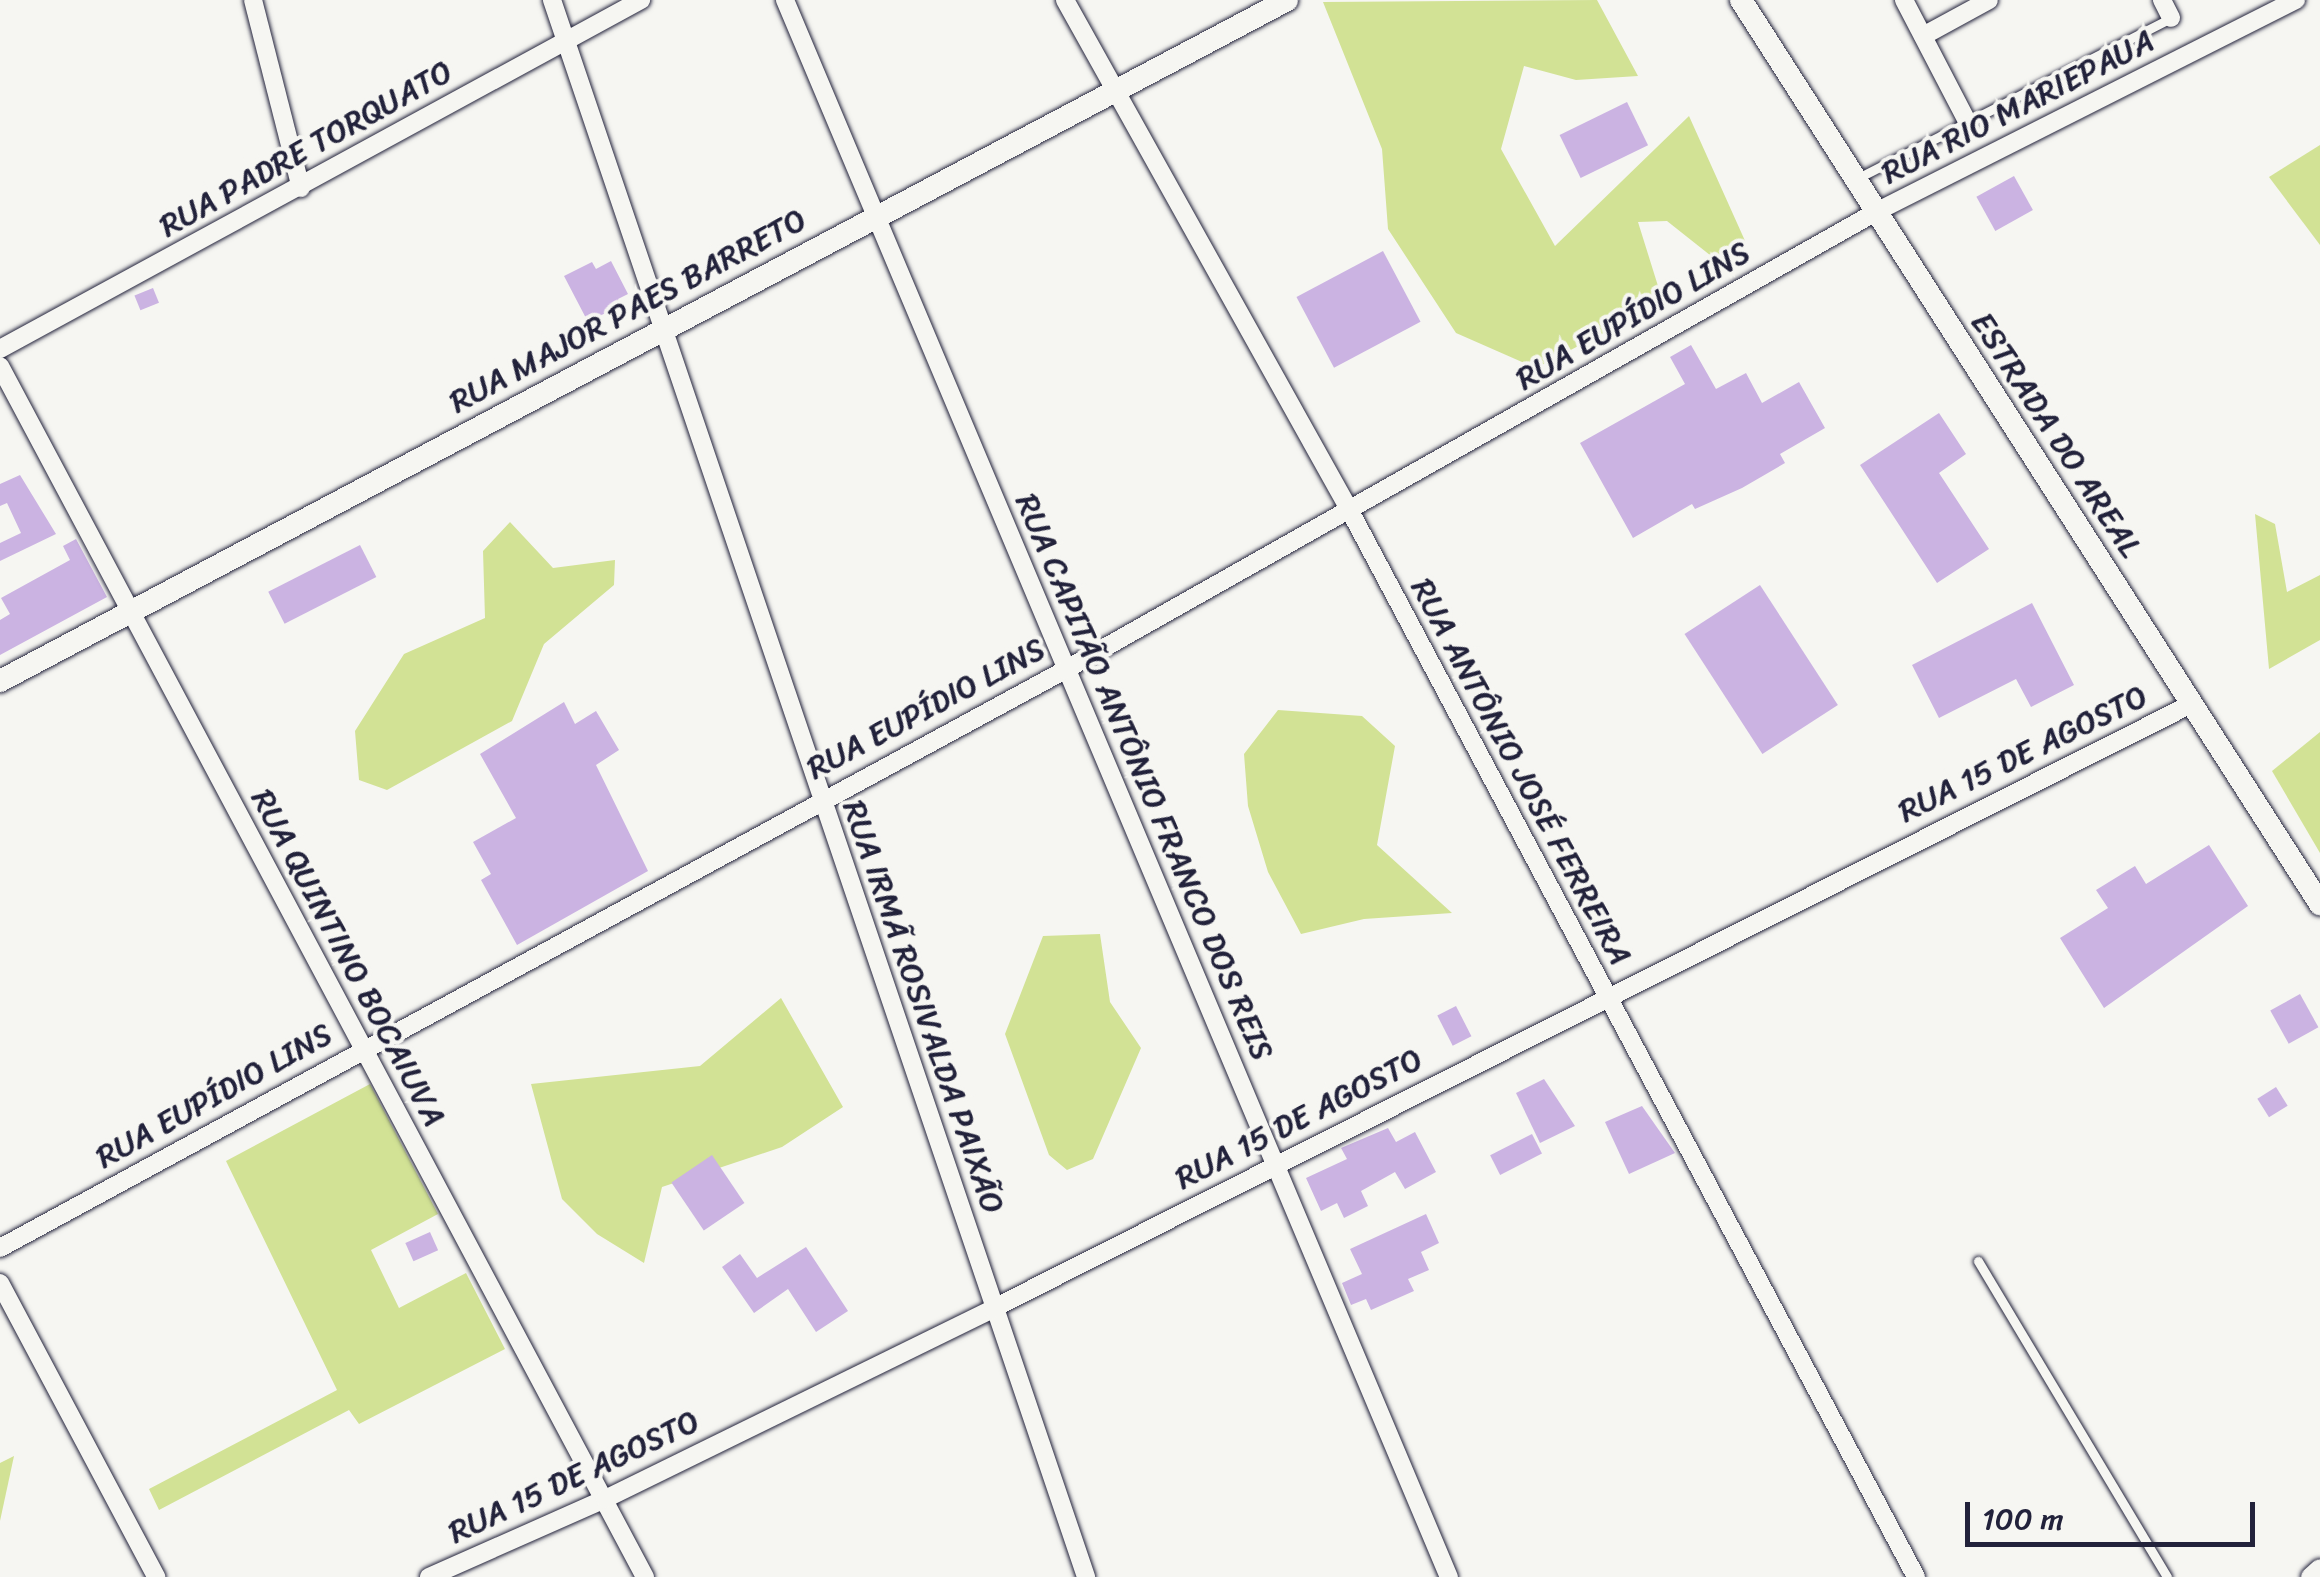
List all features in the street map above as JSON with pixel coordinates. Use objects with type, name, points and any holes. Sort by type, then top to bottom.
[{"type":"street","points":[[253,0],[301,188]]},
{"type":"street","name":"RUA IRMÃ ROSIVALDA PAIXÃO","points":[[552,0],[667,327],[821,799],[1086,1577]]},
{"type":"street","name":"RUA PADRE TORQUATO","points":[[0,349],[641,0]]},
{"type":"street","name":"RUA CAPITÃO ANTÔNIO FRANCO DOS REIS","points":[[785,0],[1449,1577]]},
{"type":"street","name":"RUA ANTÔNIO JOSÉ FERREIRA","points":[[1064,0],[1118,88],[1350,512],[1916,1577]]},
{"type":"street","name":"RUA MAJOR PAES BARRETO","points":[[0,681],[1286,0]]},
{"type":"street","name":"ESTRADA DO AREAL","points":[[1741,0],[2320,904]]},
{"type":"street","points":[[1904,0],[1968,123]]},
{"type":"street","points":[[1924,36],[1989,0]]},
{"type":"street","points":[[2162,0],[2171,18]]},
{"type":"street","name":"RUA RIO MARIEPAUA","points":[[1874,213],[2296,0]]},
{"type":"street","name":"RUA EUPÍDIO LINS","points":[[0,1248],[1064,670],[1874,213]]},
{"type":"street","name":"RUA QUINTINO BOCAIUVA","points":[[1,369],[645,1577]]},
{"type":"street","name":"RUA 15 DE AGOSTO","points":[[429,1577],[605,1499],[992,1309],[1605,995],[2192,704]]},
{"type":"street","points":[[0,1282],[156,1577]]},
{"type":"street","points":[[2310,1577],[2320,1568]]},
{"type":"lane","points":[[1853,180],[2171,18]]},
{"type":"lane","points":[[1978,1260],[2167,1577]]},
{"type":"green space","points":[[1597,0],[1638,76],[1576,80],[1524,66],[1501,149],[1555,246],[1689,116],[1746,243],[1720,263],[1667,221],[1638,222],[1663,302],[1536,368],[1456,333],[1388,229],[1382,149],[1323,2]]},
{"type":"green space","points":[[2320,145],[2320,245],[2269,177]]},
{"type":"green space","points":[[2255,514],[2275,524],[2287,592],[2320,575],[2320,640],[2269,669]]},
{"type":"green space","points":[[510,522],[553,568],[615,560],[614,585],[544,644],[512,721],[387,790],[359,780],[355,731],[404,654],[485,618],[483,551]]},
{"type":"green space","points":[[1278,710],[1362,716],[1395,746],[1377,845],[1452,913],[1364,919],[1301,934],[1268,872],[1248,806],[1244,754]]},
{"type":"green space","points":[[2320,732],[2320,853],[2272,771]]},
{"type":"green space","points":[[1100,934],[1110,1002],[1141,1048],[1093,1159],[1067,1170],[1049,1155],[1005,1034],[1043,936]]},
{"type":"green space","points":[[781,998],[843,1107],[782,1147],[662,1187],[644,1263],[597,1234],[562,1199],[531,1084],[700,1066]]},
{"type":"green space","points":[[370,1084],[438,1214],[371,1250],[399,1308],[466,1273],[505,1349],[359,1424],[349,1410],[159,1510],[149,1489],[337,1390],[226,1161]]},
{"type":"green space","points":[[14,1456],[0,1521],[0,1463]]},
{"type":"building","points":[[1627,102],[1648,145],[1581,178],[1560,135]]},
{"type":"building","points":[[2014,176],[2033,210],[1995,231],[1976,197]]},
{"type":"building","points":[[1383,251],[1421,322],[1334,368],[1296,297]]},
{"type":"building","points":[[611,261],[628,294],[618,299],[621,305],[588,322],[564,276],[592,262],[596,269]]},
{"type":"building","points":[[153,288],[159,303],[140,310],[134,295]]},
{"type":"building","points":[[1691,345],[1716,389],[1746,373],[1762,403],[1799,382],[1825,428],[1780,454],[1785,463],[1742,488],[1695,509],[1692,504],[1633,538],[1580,443],[1685,384],[1670,357]]},
{"type":"building","points":[[1939,413],[1966,454],[1939,473],[1989,549],[1937,583],[1860,465]]},
{"type":"building","points":[[20,475],[56,534],[0,561],[0,543],[21,533],[7,503],[0,506],[0,484]]},
{"type":"building","points":[[76,539],[107,597],[0,655],[0,620],[10,614],[1,598],[70,560],[63,546]]},
{"type":"building","points":[[360,545],[376,577],[285,624],[268,592]]},
{"type":"building","points":[[1760,585],[1838,705],[1762,754],[1685,634]]},
{"type":"building","points":[[2032,603],[2074,685],[2031,707],[2016,679],[1939,718],[1912,665]]},
{"type":"building","points":[[564,702],[575,724],[596,711],[619,750],[596,765],[648,871],[517,945],[481,880],[491,874],[473,842],[516,818],[480,754]]},
{"type":"building","points":[[2209,845],[2248,906],[2104,1008],[2060,938],[2108,908],[2096,890],[2135,866],[2146,884]]},
{"type":"building","points":[[2300,994],[2318,1027],[2289,1044],[2270,1010]]},
{"type":"building","points":[[1456,1006],[1471,1036],[1453,1046],[1437,1016]]},
{"type":"building","points":[[1544,1079],[1575,1126],[1540,1143],[1516,1093]]},
{"type":"building","points":[[2276,1087],[2288,1106],[2269,1117],[2257,1099]]},
{"type":"building","points":[[1642,1106],[1675,1153],[1629,1174],[1605,1122]]},
{"type":"building","points":[[1388,1128],[1396,1142],[1415,1132],[1436,1172],[1405,1189],[1395,1172],[1361,1191],[1368,1206],[1344,1218],[1337,1203],[1321,1211],[1306,1178],[1347,1159],[1341,1148]]},
{"type":"building","points":[[1532,1134],[1542,1154],[1500,1175],[1490,1155]]},
{"type":"building","points":[[712,1155],[744,1203],[704,1230],[671,1182]]},
{"type":"building","points":[[1426,1214],[1439,1243],[1421,1252],[1429,1270],[1408,1279],[1414,1291],[1371,1310],[1366,1299],[1351,1305],[1342,1283],[1362,1274],[1350,1249]]},
{"type":"building","points":[[430,1232],[438,1250],[413,1261],[405,1243]]},
{"type":"building","points":[[806,1247],[848,1311],[816,1332],[788,1289],[754,1313],[722,1267],[740,1254],[757,1278]]}]
